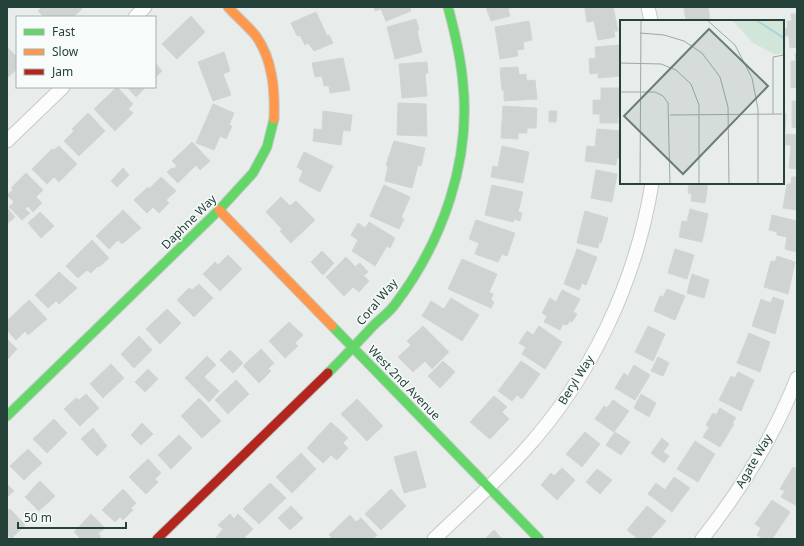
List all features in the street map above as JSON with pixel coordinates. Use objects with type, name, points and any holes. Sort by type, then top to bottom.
[{"type":"street","points":[[136,16],[145,7]]},
{"type":"street","name":"Daphne Way","points":[[7,416],[219,210],[253,173],[267,147],[274,124],[275,91],[268,62],[256,37],[228,7]]},
{"type":"street","name":"Coral Way","points":[[157,539],[353,348],[395,304],[424,261],[446,212],[459,169],[464,130],[465,84],[457,35],[448,7]]},
{"type":"street","points":[[648,7],[651,20]]},
{"type":"street","points":[[7,141],[62,88]]},
{"type":"street","name":"Beryl Way","points":[[434,539],[523,452],[558,408],[603,336],[630,276],[647,212],[652,184]]},
{"type":"street","name":"West 2nd Avenue","points":[[219,210],[539,539]]},
{"type":"street","name":"Agate Way","points":[[702,539],[739,488],[758,457],[797,378]]},
{"type":"building","points":[[42,7],[80,7],[82,9],[74,16],[43,16],[38,11]]},
{"type":"building","points":[[374,7],[410,7],[411,11],[386,21],[381,9],[375,11]]},
{"type":"building","points":[[486,7],[513,7],[508,9],[510,16],[491,21]]},
{"type":"building","points":[[613,7],[618,31],[614,31],[615,37],[598,40],[594,21],[587,22],[585,8]]},
{"type":"building","points":[[684,7],[708,7],[710,20],[686,20]]},
{"type":"building","points":[[316,12],[327,36],[329,35],[333,43],[314,51],[308,43],[305,45],[300,35],[297,36],[291,23]]},
{"type":"building","points":[[791,14],[797,14],[797,47],[790,48],[789,36],[784,36],[784,29],[788,28],[787,21],[792,21]]},
{"type":"building","points":[[191,16],[205,32],[177,59],[162,44]]},
{"type":"building","points":[[416,19],[422,52],[395,59],[387,27]]},
{"type":"building","points":[[529,21],[532,40],[523,42],[524,49],[517,50],[518,56],[500,59],[495,27]]},
{"type":"building","points":[[620,45],[620,76],[598,78],[598,73],[590,74],[589,59],[596,58],[595,47]]},
{"type":"building","points":[[7,47],[16,56],[16,70],[7,78]]},
{"type":"building","points":[[224,52],[230,71],[223,74],[231,95],[213,101],[198,62]]},
{"type":"building","points":[[795,54],[797,54],[797,87],[791,88],[791,61],[796,61]]},
{"type":"building","points":[[343,58],[350,90],[330,93],[329,86],[324,86],[322,76],[315,77],[312,63]]},
{"type":"building","points":[[427,62],[428,73],[425,73],[427,96],[402,98],[399,64]]},
{"type":"building","points":[[156,64],[162,71],[156,77]]},
{"type":"building","points":[[518,67],[519,75],[526,74],[527,81],[535,80],[537,99],[504,101],[504,90],[502,90],[500,68]]},
{"type":"building","points":[[116,88],[118,88],[133,104],[128,109],[133,113],[115,131],[94,109]]},
{"type":"building","points":[[128,88],[145,88],[136,97]]},
{"type":"building","points":[[601,88],[620,88],[620,116],[618,116],[618,123],[600,123],[600,114],[593,114],[593,100],[601,100]]},
{"type":"building","points":[[792,101],[797,101],[797,128],[792,127]]},
{"type":"building","points":[[398,103],[426,104],[427,136],[397,135]]},
{"type":"building","points":[[213,104],[234,113],[229,125],[232,126],[226,139],[220,136],[214,150],[196,143]]},
{"type":"building","points":[[503,106],[537,108],[536,128],[527,128],[527,133],[518,133],[518,139],[501,138]]},
{"type":"building","points":[[323,111],[352,115],[350,131],[343,130],[341,145],[313,141],[314,129],[322,130]]},
{"type":"building","points":[[549,111],[557,111],[556,122],[549,122]]},
{"type":"building","points":[[88,113],[105,131],[79,156],[64,141],[74,131],[72,129]]},
{"type":"building","points":[[784,114],[786,114],[785,132]]},
{"type":"building","points":[[597,129],[620,131],[619,158],[617,158],[616,165],[585,161],[587,146],[595,147]]},
{"type":"building","points":[[786,134],[797,135],[797,169],[789,168],[791,145],[785,145]]},
{"type":"building","points":[[394,141],[425,148],[421,166],[418,165],[412,188],[385,181],[388,166],[386,165]]},
{"type":"building","points":[[192,142],[210,161],[200,170],[196,165],[178,183],[167,172],[177,166],[172,161]]},
{"type":"building","points":[[59,146],[77,164],[59,182],[54,177],[47,184],[32,169],[52,149],[54,150]]},
{"type":"building","points":[[502,146],[529,152],[523,183],[491,177],[493,166],[498,167]]},
{"type":"building","points":[[304,152],[333,166],[320,192],[299,181],[303,171],[297,167]]},
{"type":"building","points":[[123,168],[129,175],[117,187],[111,181]]},
{"type":"building","points":[[596,170],[617,174],[612,202],[591,198]]},
{"type":"building","points":[[26,173],[43,190],[36,197],[42,203],[33,212],[28,206],[25,209],[30,213],[22,220],[9,207],[14,202],[7,195],[13,190],[11,188]]},
{"type":"building","points":[[161,177],[176,191],[166,200],[169,203],[159,213],[153,207],[147,213],[134,200],[148,187],[149,189]]},
{"type":"building","points":[[792,177],[797,177],[797,210],[783,208],[787,184],[791,184]]},
{"type":"building","points":[[689,184],[708,184],[705,203],[691,201],[692,194],[688,193]]},
{"type":"building","points":[[384,185],[410,197],[401,218],[404,219],[399,229],[370,216]]},
{"type":"building","points":[[492,185],[523,192],[518,212],[522,213],[520,221],[514,219],[513,222],[485,215]]},
{"type":"building","points":[[281,197],[290,206],[296,201],[315,220],[291,243],[280,231],[282,229],[266,212]]},
{"type":"building","points":[[7,208],[15,217],[7,224]]},
{"type":"building","points":[[690,209],[708,214],[702,242],[679,237],[682,221],[687,222]]},
{"type":"building","points":[[123,210],[141,228],[122,244],[118,240],[109,249],[96,236]]},
{"type":"building","points":[[585,211],[608,218],[601,243],[599,242],[598,248],[577,243]]},
{"type":"building","points":[[40,212],[54,226],[41,238],[28,223]]},
{"type":"building","points":[[772,215],[797,221],[797,252],[785,249],[787,237],[777,235],[777,232],[769,230]]},
{"type":"building","points":[[476,220],[515,233],[507,256],[502,254],[498,262],[475,254],[479,243],[469,239]]},
{"type":"building","points":[[369,222],[395,238],[390,248],[387,246],[375,266],[352,251],[358,240],[351,235],[358,223],[365,228]]},
{"type":"building","points":[[92,240],[109,258],[91,273],[87,270],[78,278],[66,266]]},
{"type":"building","points":[[577,249],[597,257],[586,285],[582,283],[579,290],[564,284]]},
{"type":"building","points":[[675,249],[694,255],[687,279],[668,273]]},
{"type":"building","points":[[322,251],[334,263],[323,275],[311,262]]},
{"type":"building","points":[[228,255],[242,269],[220,291],[203,274],[215,262],[218,265]]},
{"type":"building","points":[[777,256],[795,262],[788,294],[764,287],[771,261],[775,262]]},
{"type":"building","points":[[346,257],[369,281],[359,292],[353,287],[344,296],[326,277]]},
{"type":"building","points":[[462,259],[497,274],[489,292],[493,294],[491,300],[494,302],[491,308],[448,289]]},
{"type":"building","points":[[360,263],[368,272],[364,275],[356,266]]},
{"type":"building","points":[[59,272],[77,288],[59,304],[56,301],[48,308],[35,295]]},
{"type":"building","points":[[692,274],[709,280],[704,298],[687,293]]},
{"type":"building","points":[[199,284],[213,298],[194,317],[177,300],[189,288],[192,290]]},
{"type":"building","points":[[667,289],[685,296],[675,320],[654,311],[660,296],[663,297]]},
{"type":"building","points":[[562,290],[580,299],[573,312],[577,314],[572,322],[570,321],[567,325],[563,324],[560,330],[544,322],[547,316],[542,313],[550,298],[556,302]]},
{"type":"building","points":[[773,297],[784,301],[775,334],[752,326],[761,299],[771,303]]},
{"type":"building","points":[[451,298],[479,315],[462,341],[422,316],[431,301],[444,309]]},
{"type":"building","points":[[29,300],[47,319],[28,335],[25,331],[16,340],[7,330],[7,321]]},
{"type":"building","points":[[167,309],[181,323],[160,344],[146,329]]},
{"type":"building","points":[[289,322],[303,335],[295,343],[298,346],[285,358],[269,341]]},
{"type":"building","points":[[423,326],[449,352],[432,369],[425,361],[413,372],[398,357],[411,345],[407,341]]},
{"type":"building","points":[[539,326],[562,342],[545,369],[522,354],[526,347],[519,343],[527,331],[533,335]]},
{"type":"building","points":[[648,326],[665,334],[653,361],[635,352]]},
{"type":"building","points":[[749,333],[770,342],[760,372],[737,363]]},
{"type":"building","points":[[139,336],[152,350],[134,368],[121,354]]},
{"type":"building","points":[[7,339],[17,349],[7,360]]},
{"type":"building","points":[[261,349],[274,363],[268,369],[271,371],[259,383],[243,366]]},
{"type":"building","points":[[230,350],[243,363],[233,373],[220,360]]},
{"type":"building","points":[[207,356],[216,365],[204,377],[219,391],[209,402],[185,378]]},
{"type":"building","points":[[658,357],[669,363],[663,376],[651,371]]},
{"type":"building","points":[[443,361],[455,372],[440,388],[428,376]]},
{"type":"building","points":[[521,361],[540,374],[522,399],[517,395],[512,401],[498,391]]},
{"type":"building","points":[[111,364],[124,378],[103,398],[90,384]]},
{"type":"building","points":[[634,365],[650,375],[635,400],[615,388],[624,373],[628,376]]},
{"type":"building","points":[[148,369],[158,379],[145,392],[135,382]]},
{"type":"building","points":[[738,372],[754,380],[741,411],[719,400],[731,376],[735,378]]},
{"type":"building","points":[[236,380],[249,394],[228,414],[215,400]]},
{"type":"building","points":[[86,394],[99,408],[80,426],[64,409],[76,398],[79,400]]},
{"type":"building","points":[[641,394],[656,403],[649,417],[634,408]]},
{"type":"building","points":[[494,396],[507,407],[502,412],[509,419],[490,439],[470,422]]},
{"type":"building","points":[[199,398],[221,421],[202,438],[181,416]]},
{"type":"building","points":[[357,399],[383,426],[367,441],[341,414]]},
{"type":"building","points":[[613,400],[629,411],[614,432],[595,419],[604,406],[607,408]]},
{"type":"building","points":[[720,408],[736,418],[720,447],[703,437],[709,427],[706,425],[713,413],[716,415]]},
{"type":"building","points":[[54,419],[67,433],[47,453],[33,439]]},
{"type":"building","points":[[331,422],[348,438],[343,443],[348,448],[337,460],[331,455],[323,463],[307,448]]},
{"type":"building","points":[[142,423],[153,434],[141,445],[131,435]]},
{"type":"building","points":[[93,428],[107,446],[97,456],[81,439]]},
{"type":"building","points":[[585,432],[600,444],[582,467],[566,454]]},
{"type":"building","points":[[615,432],[630,442],[621,455],[606,445]]},
{"type":"building","points":[[179,435],[192,448],[171,469],[158,455]]},
{"type":"building","points":[[662,438],[669,444],[663,452],[669,456],[664,463],[651,453]]},
{"type":"building","points":[[695,441],[715,454],[698,482],[677,469]]},
{"type":"building","points":[[28,449],[42,463],[24,480],[10,466]]},
{"type":"building","points":[[416,451],[426,487],[404,493],[394,457]]},
{"type":"building","points":[[301,453],[316,469],[292,493],[276,477]]},
{"type":"building","points":[[148,459],[161,473],[155,479],[158,482],[146,494],[129,477]]},
{"type":"building","points":[[793,467],[797,469],[797,506],[781,497],[785,491],[780,489]]},
{"type":"building","points":[[562,468],[575,480],[557,500],[541,485],[551,473],[554,476]]},
{"type":"building","points":[[597,469],[612,480],[600,494],[586,482]]},
{"type":"building","points":[[674,477],[690,488],[672,512],[648,494],[656,483],[665,490]]},
{"type":"building","points":[[40,481],[55,496],[39,511],[25,497]]},
{"type":"building","points":[[270,483],[286,498],[259,524],[243,509]]},
{"type":"building","points":[[7,484],[14,491],[7,497]]},
{"type":"building","points":[[123,489],[136,503],[131,508],[133,510],[123,520],[120,517],[115,522],[102,510]]},
{"type":"building","points":[[391,489],[406,506],[381,530],[365,514]]},
{"type":"building","points":[[772,500],[790,512],[772,539],[764,539],[757,535],[761,528],[755,524]]},
{"type":"building","points":[[291,506],[303,518],[290,530],[278,518]]},
{"type":"building","points":[[647,506],[666,521],[650,539],[638,539],[627,530]]},
{"type":"building","points":[[10,509],[25,525],[11,539],[7,534],[7,511]]},
{"type":"building","points":[[91,514],[105,528],[98,534],[101,536],[98,539],[81,539],[74,532]]},
{"type":"building","points":[[230,514],[234,519],[238,514],[253,529],[243,539],[215,539],[223,529],[218,525]]},
{"type":"building","points":[[350,515],[356,522],[361,518],[377,535],[373,539],[333,539],[329,535]]},
{"type":"building","points":[[494,530],[502,539],[485,539]]},
{"type":"traffic: fast","points":[[328,373],[396,303],[427,254],[440,227],[450,200],[462,143],[464,113],[461,65],[448,7]]},
{"type":"traffic: fast","points":[[7,416],[219,210],[253,173],[267,147],[274,119]]},
{"type":"traffic: fast","points":[[332,326],[539,539]]},
{"type":"traffic: slow","points":[[228,7],[250,29],[262,45],[272,76],[274,119]]},
{"type":"traffic: slow","points":[[219,210],[332,326]]},
{"type":"traffic: jam","points":[[157,539],[328,373]]}]
